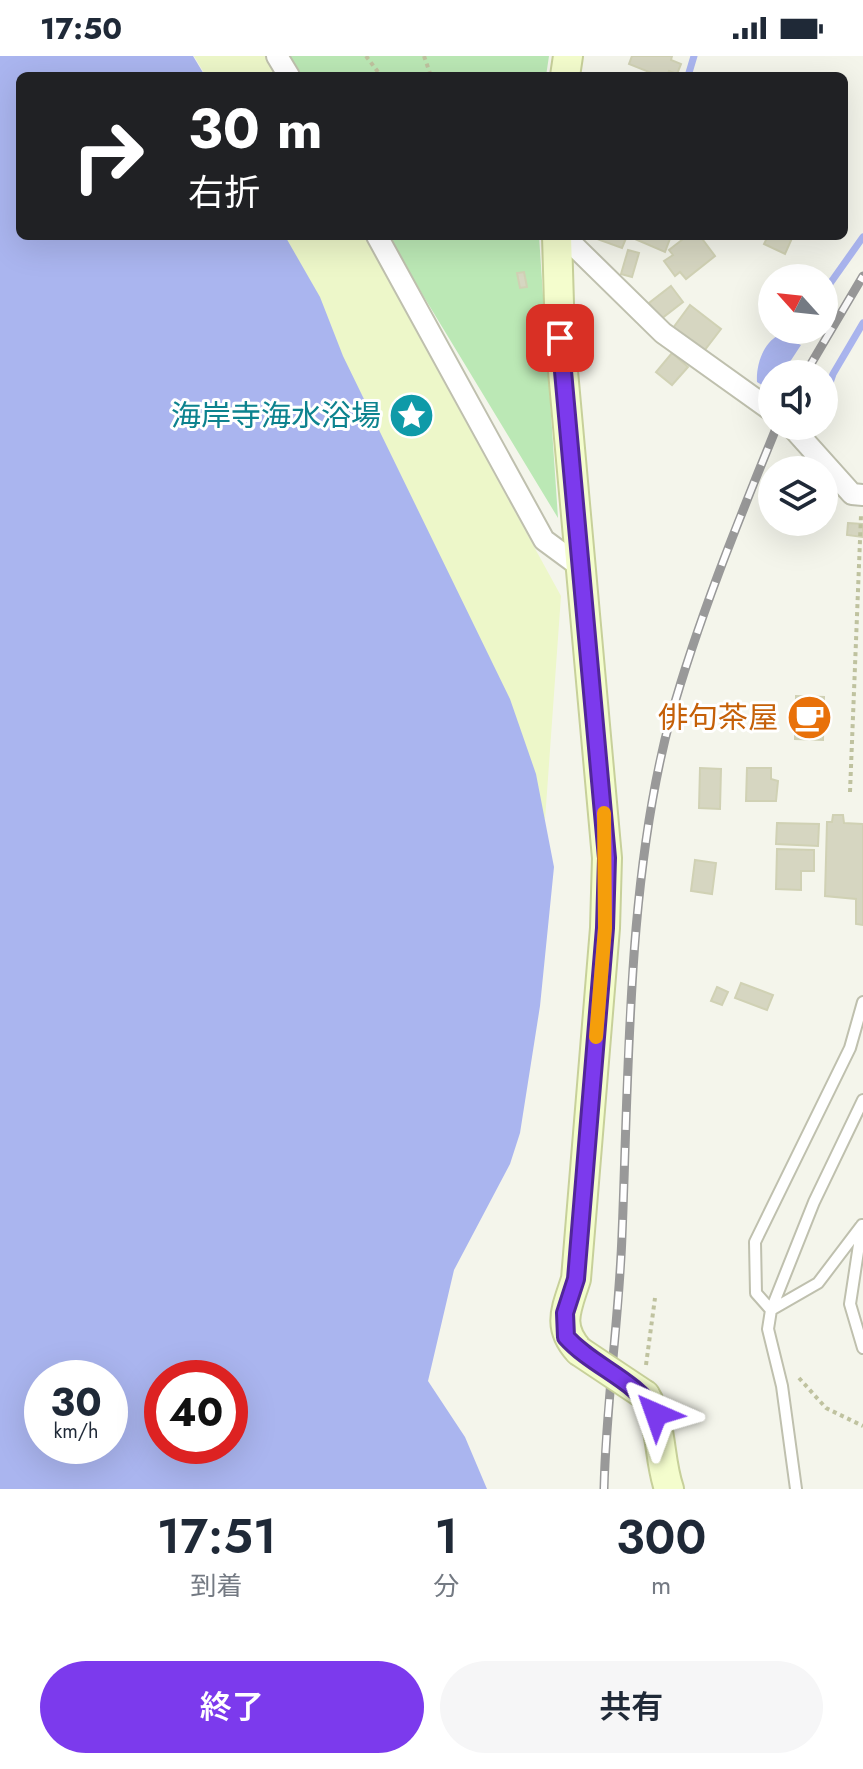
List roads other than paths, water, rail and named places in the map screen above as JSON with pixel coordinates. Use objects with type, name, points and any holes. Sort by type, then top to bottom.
[{"type":"street","points":[[379,240],[544,540],[582,568]]},
{"type":"street","points":[[557,240],[560,338],[607,858],[605,928],[576,1279],[565,1313],[566,1337],[579,1351],[645,1395],[656,1414],[662,1469],[669,1489]]},
{"type":"street","points":[[568,240],[663,333],[758,401]]},
{"type":"street","points":[[804,440],[852,494],[863,495]]},
{"type":"lane","points":[[771,1310],[756,1293],[755,1242],[850,1048],[863,1002]]},
{"type":"lane","points":[[796,1489],[768,1329],[771,1310],[814,1202],[863,1100]]},
{"type":"lane","points":[[771,1310],[818,1283],[863,1224]]},
{"type":"lane","points":[[863,1224],[850,1304],[863,1348]]},
{"type":"water","points":[[0,56],[193,56],[203,72],[16,72],[16,240],[287,240],[320,297],[343,356],[510,699],[536,774],[554,867],[540,1006],[520,1133],[510,1164],[454,1270],[428,1381],[465,1437],[487,1489],[0,1489]]},
{"type":"water","points":[[769,344],[801,345],[791,360],[761,360]]},
{"type":"waterway","points":[[689,72],[694,56]]},
{"type":"waterway","points":[[838,272],[863,237]]},
{"type":"waterway","points":[[838,366],[863,323]]},
{"type":"railway","points":[[813,360],[863,276]]},
{"type":"railway","points":[[604,1489],[620,1267],[633,974],[646,842],[657,778],[682,679],[720,570],[771,440]]},
{"type":"place","name":"海岸寺海水浴場","points":[[412,416]]},
{"type":"place","name":"俳句茶屋","points":[[809,718]]}]
